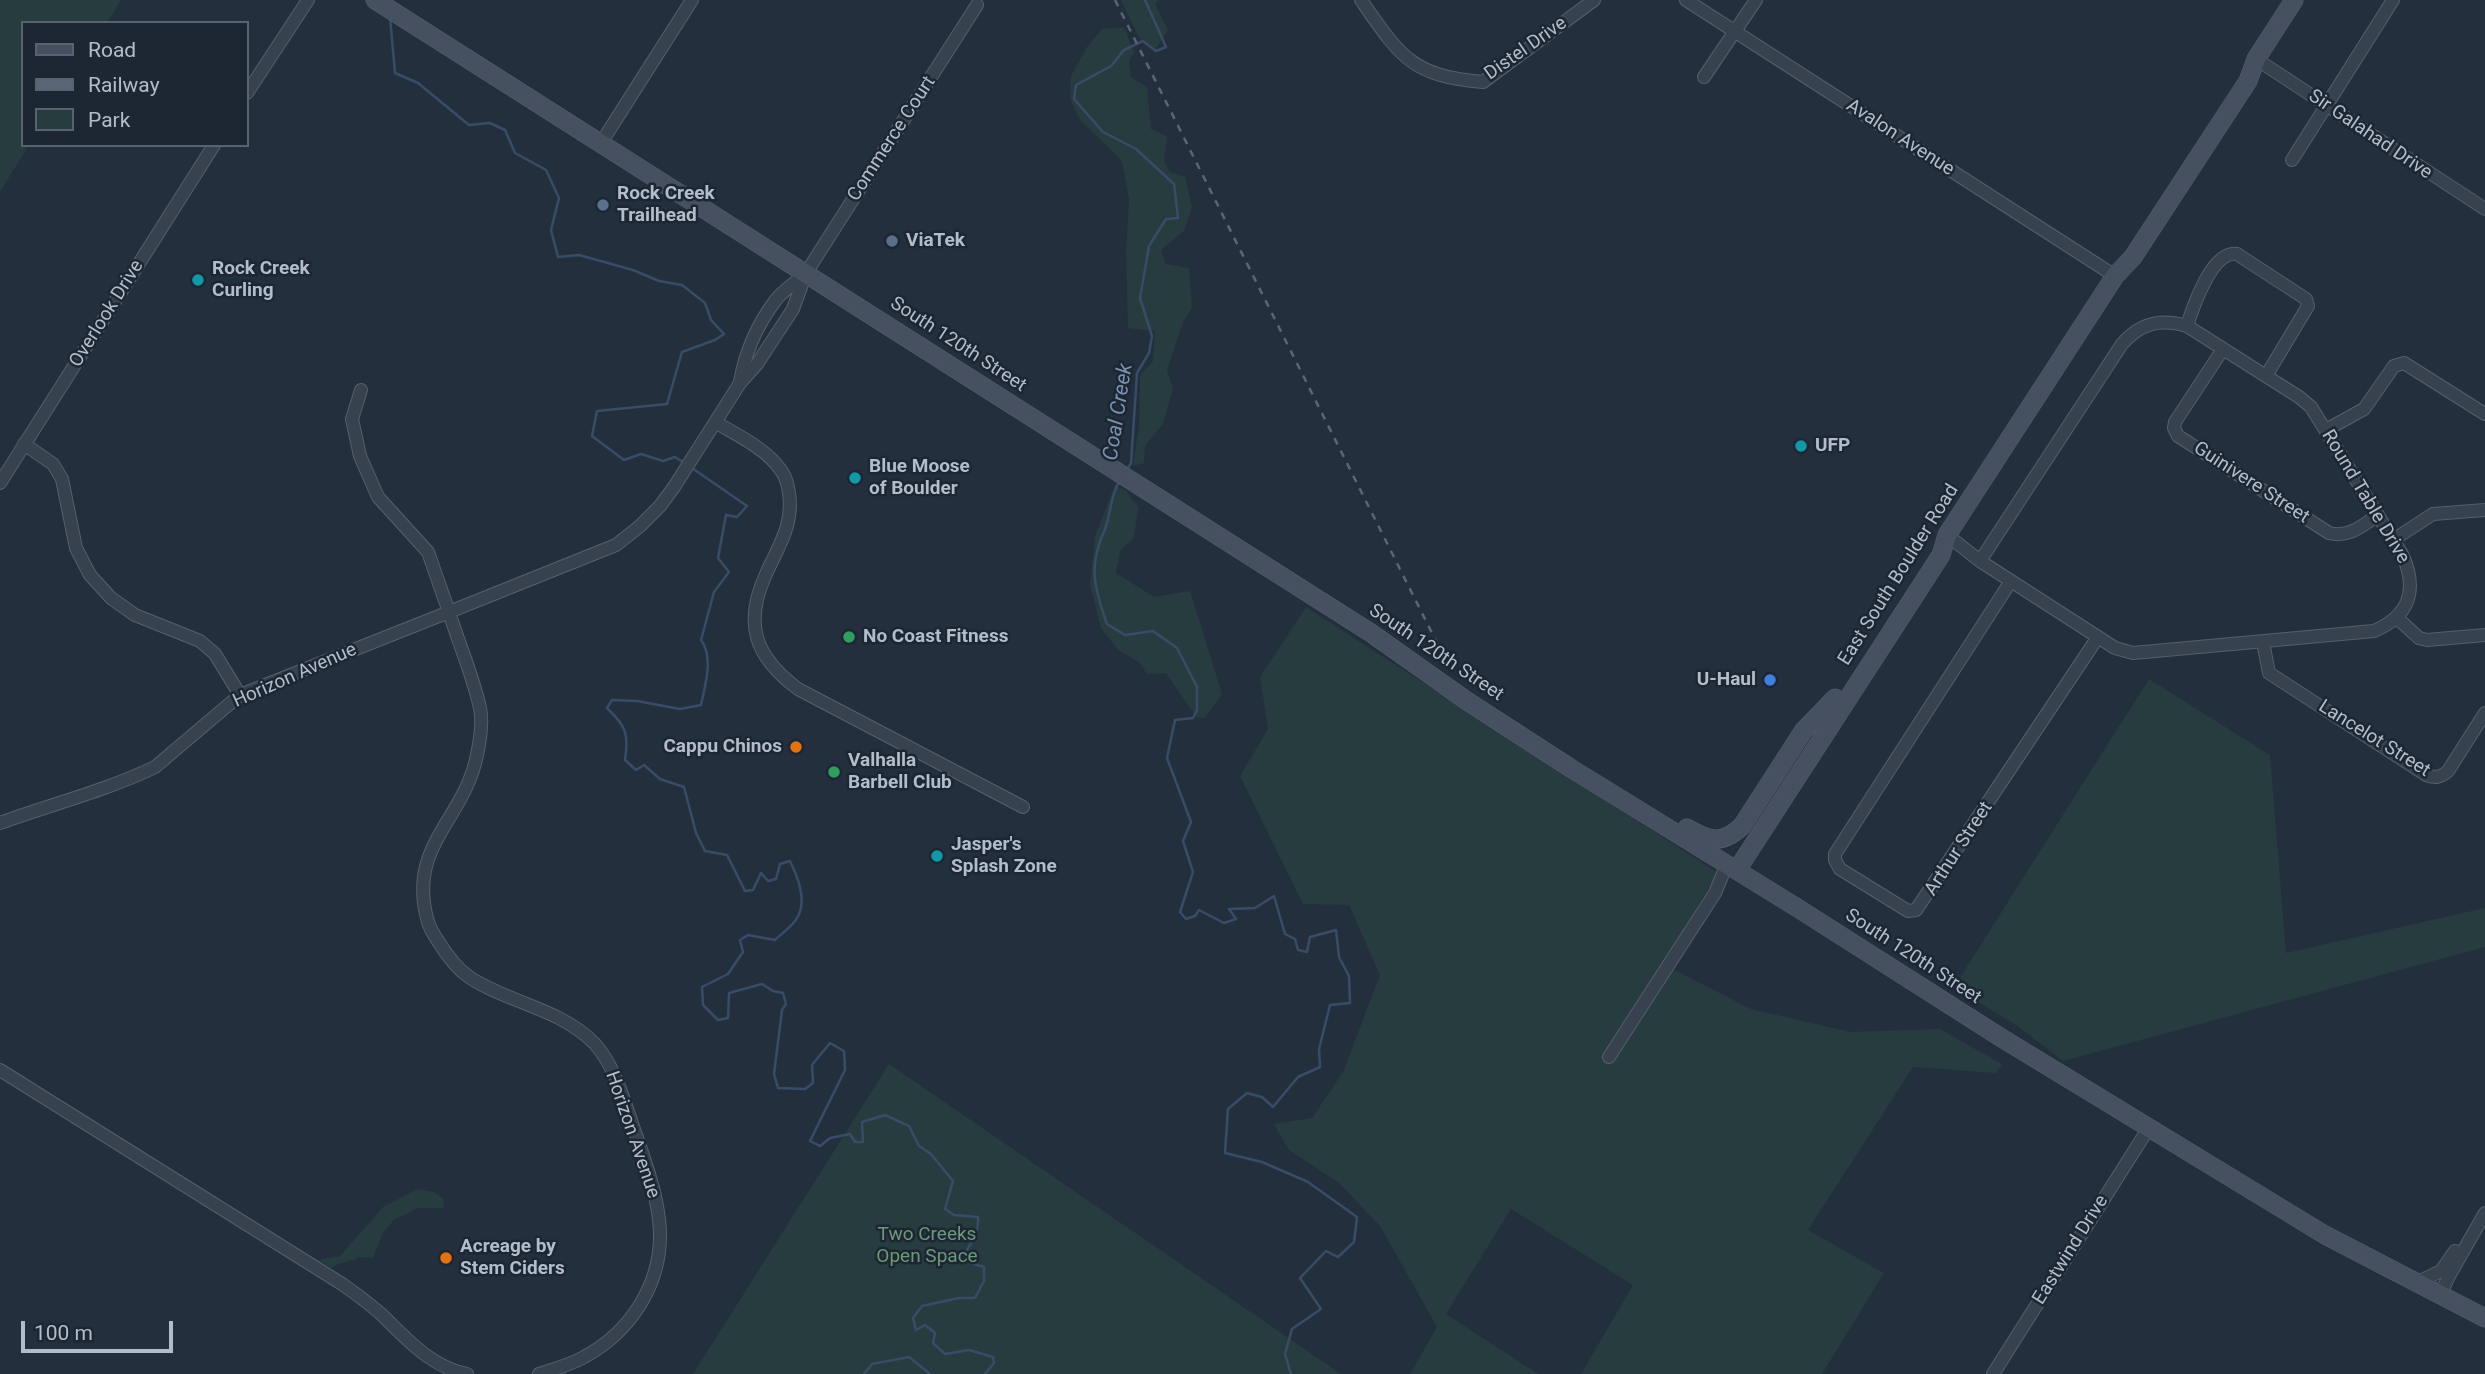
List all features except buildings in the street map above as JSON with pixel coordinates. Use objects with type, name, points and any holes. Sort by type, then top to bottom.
[{"type":"main road","name":"South 120th Street","points":[[376,0],[1371,633],[1458,695],[1572,769],[2000,1037],[2325,1235],[2485,1318]]},
{"type":"main road","name":"East South Boulder Road","points":[[1732,867],[1941,555],[1947,535],[2115,276],[2133,257],[2241,92],[2256,59],[2294,0]]},
{"type":"main road","points":[[1572,769],[1651,806],[1699,835],[1723,840],[1733,835],[1742,826],[1804,730],[1835,698],[1928,555],[1947,535]]},
{"type":"main road","name":"East South Boulder Road","points":[[1732,867],[1835,698]]},
{"type":"street","points":[[248,91],[308,0]]},
{"type":"street","points":[[601,143],[692,0]]},
{"type":"street","name":"Distel Drive","points":[[1360,0],[1392,45],[1412,64],[1451,78],[1483,82],[1594,0]]},
{"type":"street","name":"Avalon Avenue","points":[[1686,0],[2115,276]]},
{"type":"street","points":[[1704,77],[1756,0]]},
{"type":"street","points":[[2292,160],[2393,0]]},
{"type":"street","name":"Commerce Court","points":[[806,273],[977,5]]},
{"type":"street","name":"Sir Galahad Drive","points":[[2256,59],[2485,209]]},
{"type":"street","name":"Overlook Drive","points":[[0,483],[213,147]]},
{"type":"street","points":[[2187,326],[2197,295],[2205,282],[2224,256],[2237,254],[2306,299],[2308,306],[2266,376]]},
{"type":"street","name":"Horizon Avenue","points":[[740,383],[744,359],[757,330],[776,299],[806,273]]},
{"type":"street","name":"Horizon Avenue","points":[[0,823],[93,793],[155,767],[240,695],[616,545],[660,506],[674,486],[740,383],[757,364],[793,309],[806,273]]},
{"type":"street","name":"Round Table Drive","points":[[1980,561],[2130,335],[2144,326],[2160,321],[2187,326],[2311,407],[2410,571],[2411,587],[2405,607],[2397,618]]},
{"type":"street","name":"Guinivere Street","points":[[2223,349],[2175,422],[2174,428],[2178,436],[2329,533],[2350,534],[2378,515]]},
{"type":"street","points":[[2326,430],[2364,409],[2394,366],[2404,363],[2485,414]]},
{"type":"street","points":[[361,390],[352,419],[365,467],[378,497],[428,552],[449,612]]},
{"type":"street","points":[[715,422],[766,454],[783,472],[788,490],[791,506],[786,533],[766,574],[754,608],[758,640],[773,669],[798,689],[1023,807]]},
{"type":"street","points":[[24,444],[53,464],[62,479],[76,548],[90,575],[111,598],[135,615],[200,641],[215,654],[240,695]]},
{"type":"street","points":[[2393,540],[2434,514],[2485,510]]},
{"type":"street","points":[[1947,535],[1980,561],[2098,638],[2115,648],[2133,653],[2374,631],[2389,625],[2397,618],[2419,638],[2427,640],[2485,635]]},
{"type":"street","name":"Arthur Street","points":[[2011,581],[1835,854],[1840,869],[1908,911],[1916,910],[2098,638]]},
{"type":"street","name":"Horizon Avenue","points":[[449,612],[481,710],[480,736],[470,780],[430,851],[423,875],[422,889],[429,927],[446,954],[469,977],[559,1020],[594,1044],[615,1076],[652,1181],[658,1209],[660,1234],[656,1265],[642,1302],[632,1317],[620,1332],[583,1358],[539,1374]]},
{"type":"street","name":"Lancelot Street","points":[[2263,642],[2269,673],[2434,778],[2443,776],[2448,771],[2485,713]]},
{"type":"street","name":"East South Boulder Road","points":[[1609,1057],[1732,867]]},
{"type":"street","points":[[0,1070],[342,1284],[381,1314],[416,1348],[448,1368],[467,1374]]},
{"type":"street","name":"Eastwind Drive","points":[[1993,1374],[2150,1126]]},
{"type":"street","points":[[2440,1295],[2485,1213]]},
{"type":"street","points":[[2416,1283],[2441,1271],[2472,1233]]},
{"type":"green space","points":[[0,0],[121,0],[108,21],[21,21],[21,147],[28,147],[0,192]]},
{"type":"green space","points":[[1121,0],[1159,0],[1155,4],[1168,30],[1156,49],[1139,38]]},
{"type":"green space","points":[[1124,27],[1134,52],[1129,61],[1131,77],[1147,87],[1151,129],[1167,136],[1164,161],[1170,172],[1185,177],[1192,207],[1184,231],[1161,250],[1166,264],[1189,268],[1192,308],[1183,322],[1167,370],[1173,389],[1163,424],[1145,446],[1144,463],[1133,466],[1139,426],[1140,375],[1153,361],[1155,331],[1128,328],[1126,250],[1129,199],[1122,161],[1080,120],[1070,99],[1071,76],[1087,47],[1102,29]]},
{"type":"green space","points":[[1115,485],[1126,491],[1138,507],[1134,538],[1120,551],[1116,573],[1154,597],[1190,591],[1222,694],[1205,718],[1197,718],[1166,673],[1147,674],[1139,662],[1118,650],[1101,628],[1090,585],[1095,536]]},
{"type":"green space","points":[[1306,607],[1718,873],[1663,964],[1751,1009],[1850,1032],[1940,1029],[2002,1064],[1996,1073],[1913,1067],[1808,1230],[1884,1273],[1822,1374],[1581,1374],[1633,1285],[1511,1209],[1446,1314],[1538,1374],[1410,1374],[1437,1327],[1380,1226],[1339,1183],[1289,1150],[1274,1124],[1312,1118],[1343,1072],[1380,975],[1349,905],[1303,904],[1240,776],[1268,729],[1260,677]]},
{"type":"green space","points":[[2149,679],[2270,755],[2286,953],[2485,908],[2485,947],[2063,1061],[2016,1025],[1954,987]]},
{"type":"green space","name":"Two Creeks Open Space","points":[[889,1064],[1341,1374],[693,1374]]},
{"type":"green space","points":[[418,1189],[434,1192],[443,1198],[444,1208],[418,1208],[394,1220],[383,1233],[373,1258],[359,1257],[332,1268],[318,1260],[340,1256],[383,1207]]},
{"type":"waterway","name":"Coal Creek","points":[[1126,471],[1131,463],[1137,373],[1149,353],[1152,336],[1140,298],[1149,246],[1166,219],[1178,218],[1174,184],[1136,149],[1103,132],[1074,99],[1076,85],[1111,66],[1124,50],[1143,41],[1156,51],[1166,47],[1145,0]]},
{"type":"waterway","points":[[390,17],[395,73],[418,83],[469,125],[490,123],[505,130],[515,153],[546,170],[559,198],[551,230],[558,257],[579,255],[633,270],[659,281],[682,285],[705,303],[711,320],[724,334],[682,352],[667,404],[597,411],[592,436],[624,460],[641,454],[663,461],[675,457],[683,462]]},
{"type":"waterway","points":[[692,468],[747,506],[737,517],[726,515],[718,558],[729,572],[714,592],[701,640],[708,663],[701,705],[680,709],[637,701],[612,700],[607,708],[625,731],[625,760],[636,770],[644,765],[660,779],[684,787],[696,833],[705,851],[727,855],[745,891],[753,890],[761,873],[768,881],[776,879],[780,864],[790,861],[802,899],[795,921],[775,940],[748,935],[740,940],[743,952],[728,974],[702,987],[703,1005],[718,1020],[728,1018],[729,993],[762,984],[773,991],[783,993],[786,1004],[782,1010],[774,1074],[778,1088],[805,1089],[813,1083],[812,1065],[830,1043],[844,1051],[845,1070],[810,1141],[820,1146],[830,1138],[850,1134],[855,1142],[863,1142],[862,1122],[885,1115],[909,1126],[919,1146],[931,1154],[953,1181],[945,1209],[954,1215],[978,1217],[976,1235],[963,1258],[984,1267],[984,1281],[975,1298],[959,1298],[922,1306],[913,1318],[916,1330],[925,1325],[935,1333],[933,1343],[945,1354],[969,1350],[993,1357],[994,1363],[985,1374]]},
{"type":"waterway","name":"Coal Creek","points":[[1119,482],[1096,554],[1096,587],[1107,624],[1125,635],[1153,631],[1177,648],[1197,687],[1197,710],[1193,718],[1175,720],[1167,758],[1191,822],[1183,841],[1193,872],[1180,912],[1186,919],[1195,916],[1199,910],[1224,923],[1236,919],[1229,909],[1255,908],[1274,896],[1285,934],[1295,939],[1298,950],[1307,952],[1310,937],[1336,930],[1339,957],[1349,976],[1350,1003],[1330,1005],[1319,1049],[1320,1067],[1298,1077],[1273,1107],[1262,1097],[1247,1093],[1228,1109],[1225,1153],[1262,1162],[1308,1182],[1357,1217],[1354,1242],[1338,1257],[1326,1251],[1300,1278],[1321,1309],[1292,1329],[1285,1354],[1291,1374]]},
{"type":"waterway","points":[[864,1374],[872,1364],[909,1357],[930,1374]]},
{"type":"railway","points":[[1115,0],[1438,645]]},
{"type":"place","name":"Rock Creek Trailhead","points":[[603,205]]},
{"type":"place","name":"ViaTek","points":[[892,241]]},
{"type":"place","name":"Rock Creek Curling","points":[[198,280]]},
{"type":"place","name":"UFP","points":[[1801,446]]},
{"type":"place","name":"Blue Moose of Boulder","points":[[855,478]]},
{"type":"place","name":"No Coast Fitness","points":[[849,637]]},
{"type":"place","name":"U-Haul","points":[[1770,680]]},
{"type":"place","name":"Cappu Chinos","points":[[796,747]]},
{"type":"place","name":"Valhalla Barbell Club","points":[[834,772]]},
{"type":"place","name":"Jasper's Splash Zone","points":[[937,856]]},
{"type":"place","name":"Acreage by Stem Ciders","points":[[446,1258]]}]
